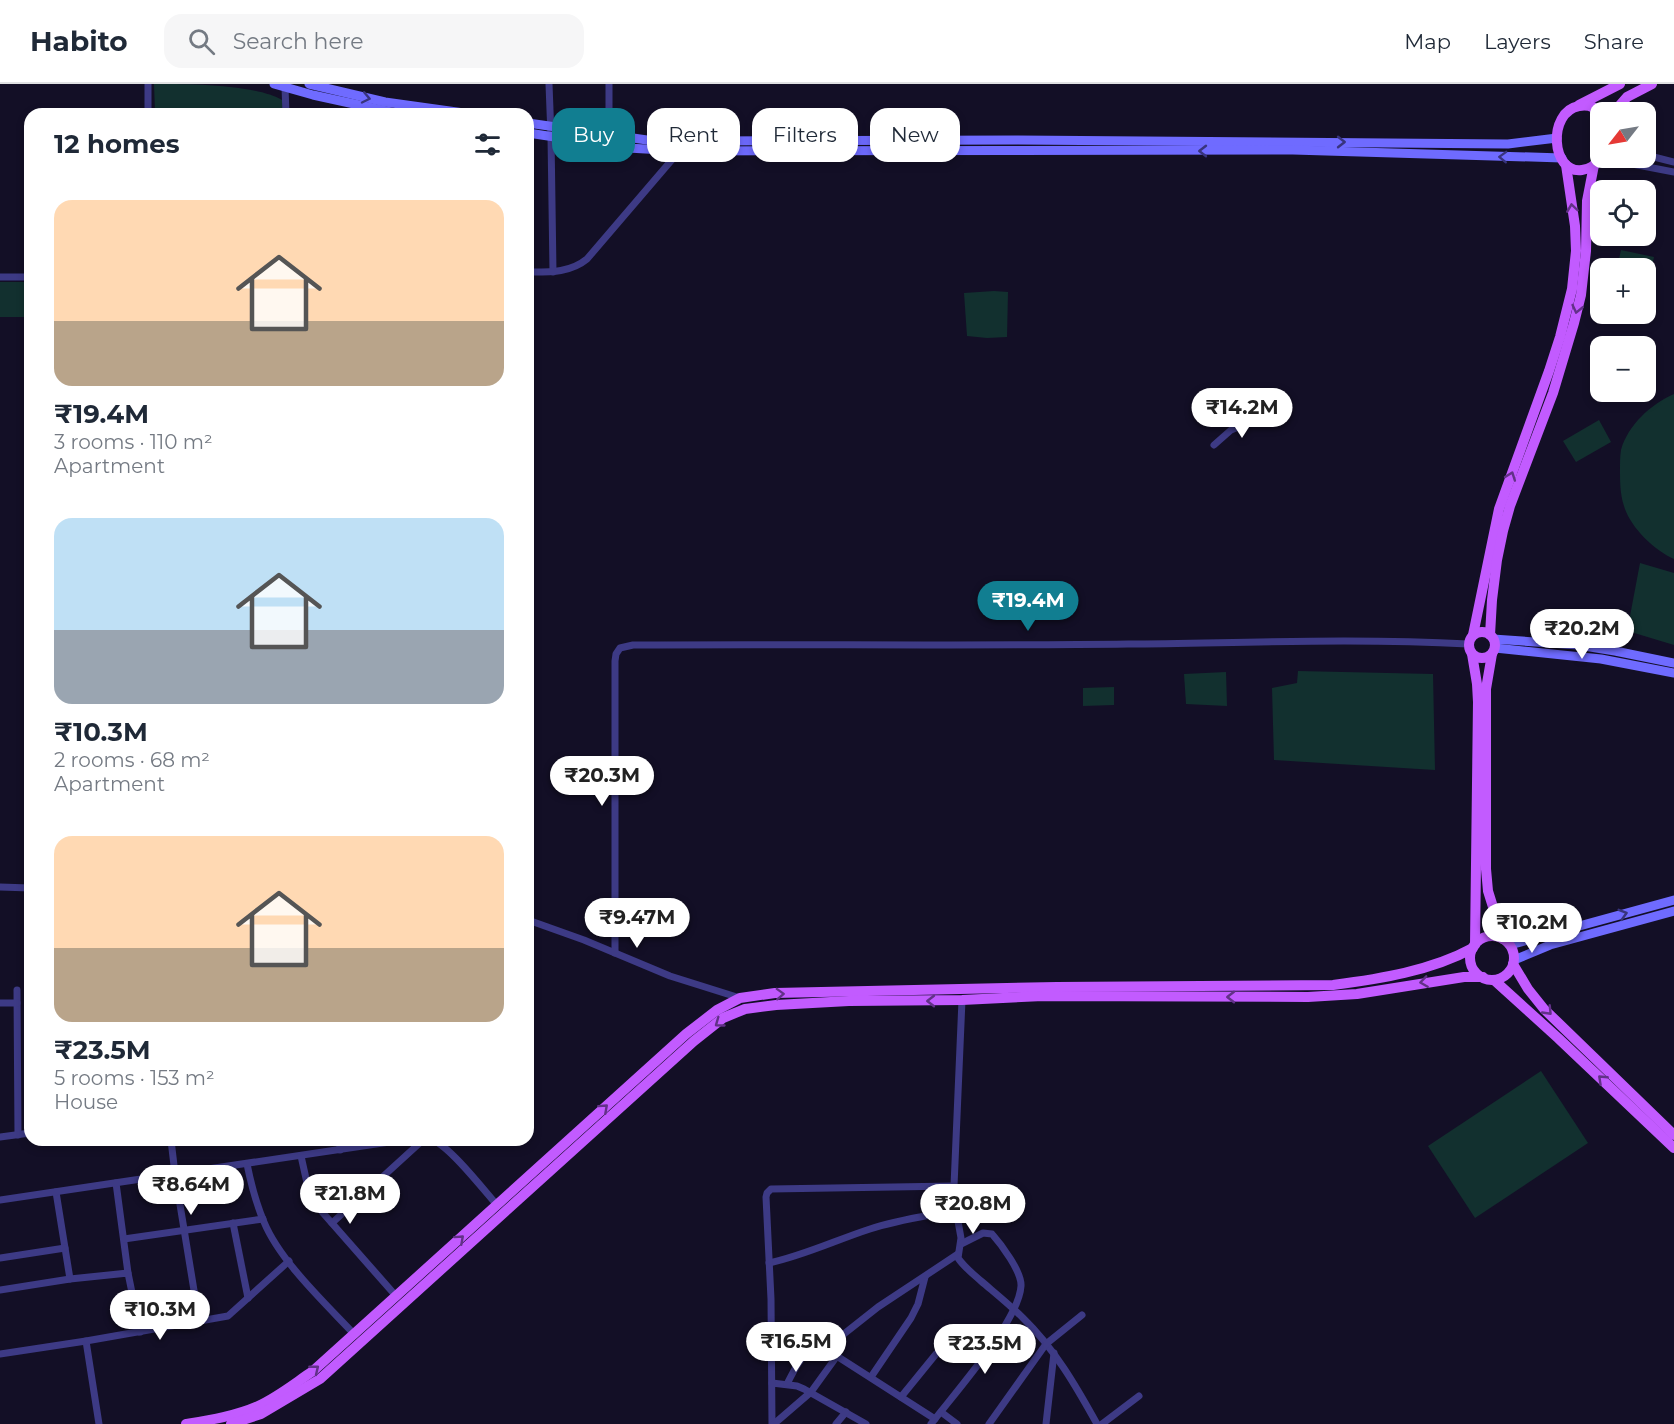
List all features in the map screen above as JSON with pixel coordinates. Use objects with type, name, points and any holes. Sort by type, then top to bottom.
[{"type":"main road","points":[[1620,84],[1573,108],[1559,124],[1558,147],[1564,162],[1575,226],[1572,289],[1546,380],[1499,509],[1471,645],[1478,702],[1474,946],[1471,955],[1473,967],[1558,1038],[1674,1148]]},
{"type":"main road","points":[[1623,102],[1627,97],[1652,84]]},
{"type":"main road","points":[[1573,108],[1582,105],[1590,106]]},
{"type":"main road","points":[[1564,162],[1576,170],[1590,167]]},
{"type":"main road","points":[[1596,168],[1587,201],[1586,251],[1581,295],[1553,393],[1510,506],[1503,531],[1491,600],[1493,644],[1486,689],[1486,870],[1488,891],[1506,942],[1513,953],[1514,962],[1528,989],[1545,1009],[1674,1136]]},
{"type":"main road","points":[[1471,645],[1478,632],[1485,632],[1493,644]]},
{"type":"main road","points":[[1471,645],[1478,658],[1486,658],[1493,644]]},
{"type":"main road","points":[[225,1422],[269,1400],[313,1371],[686,1034],[717,1010],[740,998],[775,993],[1057,987],[1333,985],[1370,980],[1443,962],[1489,936],[1506,942]]},
{"type":"main road","points":[[186,1424],[245,1420],[273,1408],[320,1379],[694,1041],[723,1018],[745,1009],[849,1001],[962,1000],[1043,996],[1308,997],[1357,994],[1455,978],[1503,976],[1508,973],[1514,962]]},
{"type":"street","points":[[148,84],[148,108]]},
{"type":"street","points":[[274,84],[371,108]]},
{"type":"street","points":[[309,84],[386,102],[428,108]]},
{"type":"street","points":[[549,84],[553,272]]},
{"type":"street","points":[[609,84],[609,108]]},
{"type":"street","points":[[285,87],[286,108]]},
{"type":"street","points":[[534,125],[551,132]]},
{"type":"street","points":[[534,133],[551,132]]},
{"type":"street","points":[[740,141],[1018,140],[1509,144],[1557,138]]},
{"type":"street","points":[[740,151],[1293,150],[1564,162]]},
{"type":"street","points":[[1656,158],[1674,162]]},
{"type":"street","points":[[534,272],[568,269],[587,259],[671,162]]},
{"type":"street","points":[[1646,168],[1674,172]]},
{"type":"street","points":[[0,277],[24,277]]},
{"type":"street","points":[[1214,445],[1232,430],[1260,418]]},
{"type":"street","points":[[615,953],[615,661],[620,648],[633,645],[1263,642],[1436,642],[1471,645]]},
{"type":"street","points":[[1493,644],[1578,645],[1674,663]]},
{"type":"street","points":[[1493,644],[1601,659],[1674,673]]},
{"type":"street","points":[[0,887],[24,888]]},
{"type":"street","points":[[1506,942],[1674,900]]},
{"type":"street","points":[[1514,962],[1550,945],[1674,911]]},
{"type":"street","points":[[534,922],[670,976],[740,998]]},
{"type":"street","points":[[17,990],[18,1135]]},
{"type":"street","points":[[787,1384],[803,1356],[815,1348],[831,1346],[878,1307],[958,1254],[962,1244],[954,1186],[962,1000]]},
{"type":"street","points":[[0,1003],[17,1003]]},
{"type":"street","points":[[0,1137],[24,1134]]},
{"type":"street","points":[[172,1146],[199,1321]]},
{"type":"street","points":[[0,1200],[360,1146]]},
{"type":"street","points":[[332,1223],[416,1146]]},
{"type":"street","points":[[443,1146],[497,1205]]},
{"type":"street","points":[[301,1156],[309,1192],[323,1213],[396,1296]]},
{"type":"street","points":[[246,1164],[252,1190],[263,1219],[289,1261],[354,1334]]},
{"type":"street","points":[[116,1183],[128,1273],[140,1332]]},
{"type":"street","points":[[775,1424],[767,1193],[771,1189],[954,1186]]},
{"type":"street","points":[[56,1192],[70,1279]]},
{"type":"street","points":[[769,1263],[790,1259],[872,1228],[956,1210]]},
{"type":"street","points":[[124,1239],[263,1219]]},
{"type":"street","points":[[234,1223],[248,1298]]},
{"type":"street","points":[[831,1346],[832,1353],[901,1397],[933,1422],[966,1381],[1001,1330],[1013,1309],[1021,1284],[1015,1267],[992,1234],[983,1233],[962,1244]]},
{"type":"street","points":[[0,1258],[65,1248]]},
{"type":"street","points":[[958,1254],[961,1262],[1013,1309],[1054,1353],[1097,1424]]},
{"type":"street","points":[[0,1354],[228,1316],[289,1261]]},
{"type":"street","points":[[0,1290],[128,1273]]},
{"type":"street","points":[[871,1377],[911,1318],[918,1304],[925,1277]]},
{"type":"street","points":[[988,1424],[1046,1344],[1082,1315]]},
{"type":"street","points":[[86,1341],[99,1424]]},
{"type":"street","points":[[1046,1424],[1054,1353]]},
{"type":"street","points":[[901,1397],[936,1354]]},
{"type":"street","points":[[775,1424],[811,1392],[837,1356]]},
{"type":"street","points":[[772,1383],[797,1386],[811,1392],[866,1424]]},
{"type":"street","points":[[1102,1424],[1139,1396]]},
{"type":"street","points":[[836,1424],[846,1412]]},
{"type":"street","points":[[941,1412],[957,1424]]},
{"type":"green space","points":[[154,84],[220,86],[255,91],[282,100],[283,108],[155,108]]},
{"type":"green space","points":[[1621,250],[1654,257],[1654,258],[1619,258]]},
{"type":"green space","points":[[0,282],[24,282],[24,317],[0,317]]},
{"type":"green space","points":[[1008,292],[1007,337],[967,336],[964,293]]},
{"type":"green space","points":[[1674,394],[1674,559],[1651,544],[1637,530],[1627,514],[1623,501],[1620,469],[1621,450],[1629,432],[1657,403]]},
{"type":"green space","points":[[1599,420],[1611,442],[1576,462],[1563,441]]},
{"type":"green space","points":[[1640,563],[1674,573],[1674,645],[1627,632]]},
{"type":"green space","points":[[1298,671],[1433,674],[1435,770],[1274,760],[1272,688],[1297,683]]},
{"type":"green space","points":[[1226,672],[1227,706],[1186,704],[1184,674]]},
{"type":"green space","points":[[1114,687],[1114,705],[1083,706],[1083,688]]},
{"type":"green space","points":[[1541,1071],[1588,1143],[1475,1218],[1428,1146]]}]
